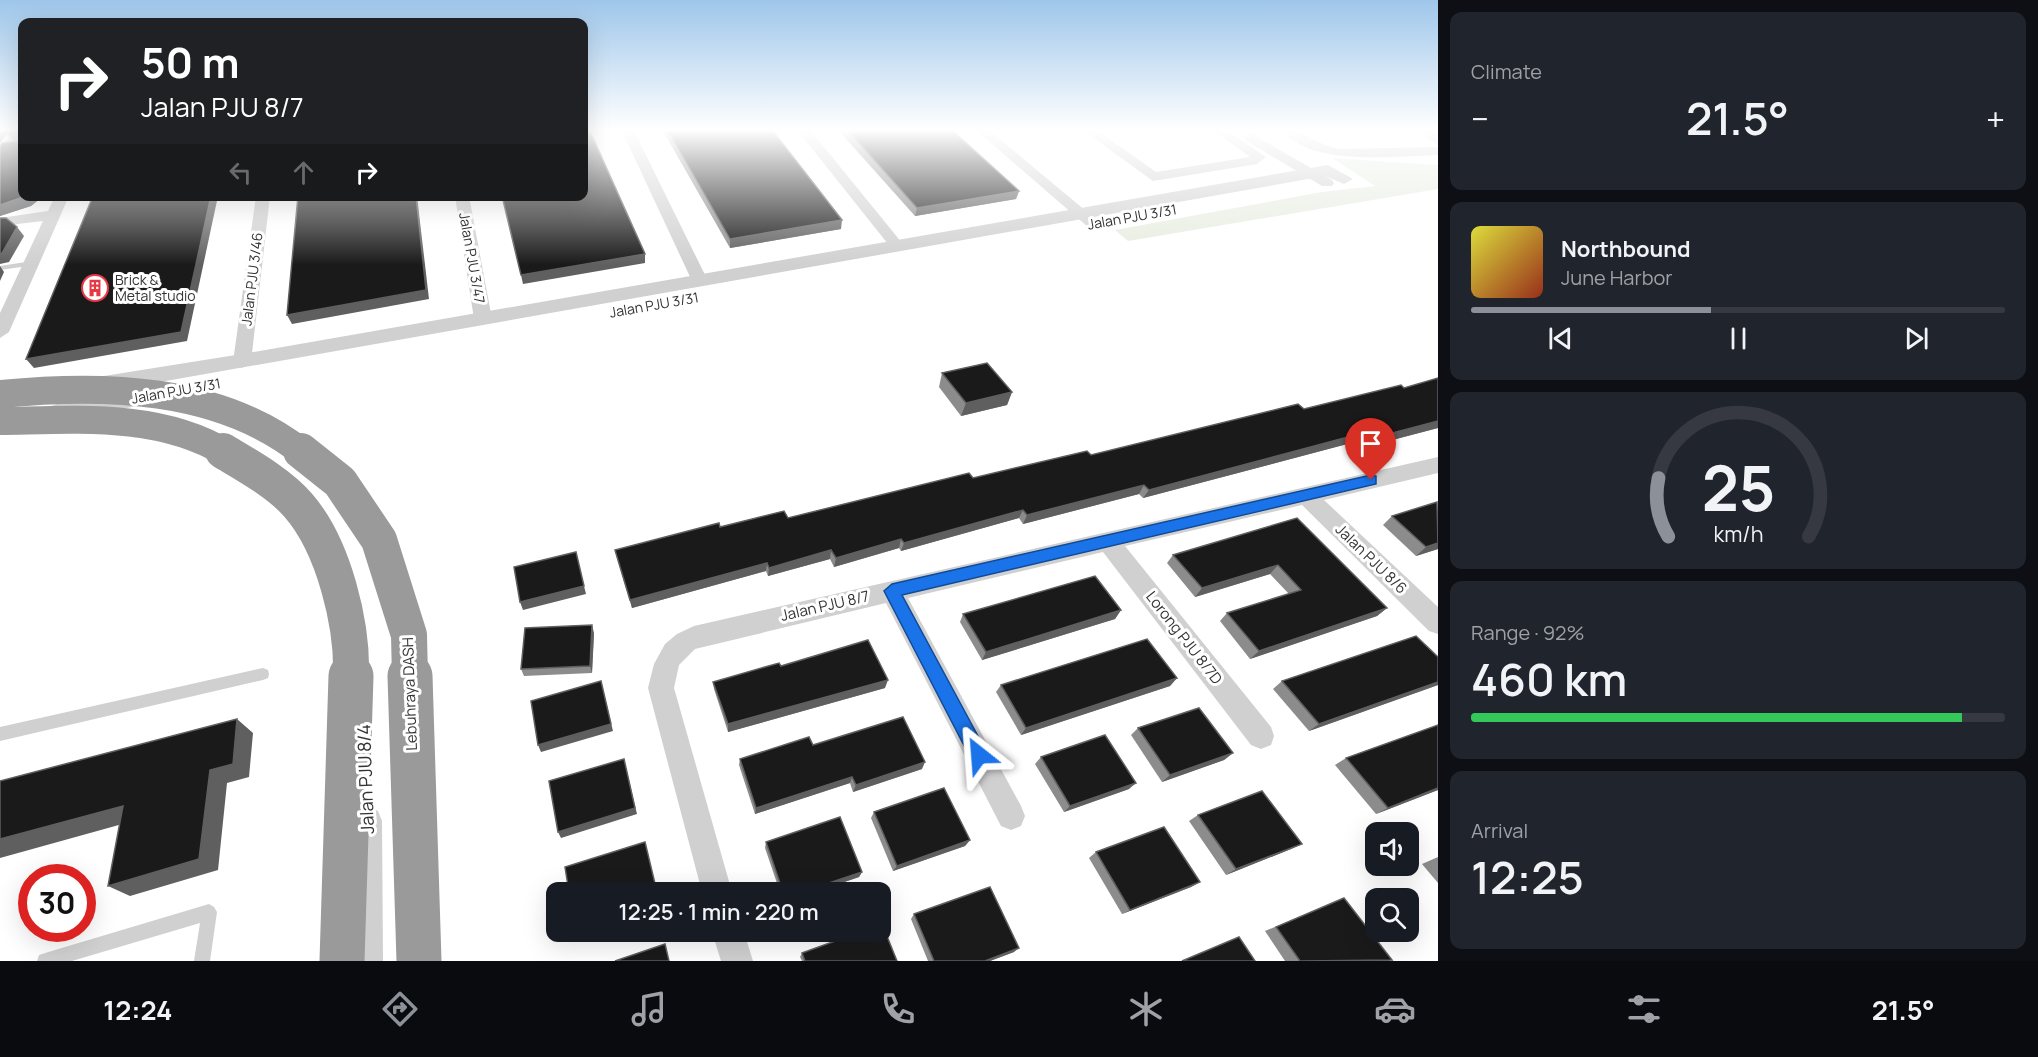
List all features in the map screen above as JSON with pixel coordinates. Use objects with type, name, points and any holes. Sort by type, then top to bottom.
[{"type":"highway","name":"Lebuhraya DASH","points":[[0,394],[64,388],[118,390],[199,403],[243,416],[296,447],[340,482],[379,540],[409,635],[419,961]]},
{"type":"highway","points":[[0,422],[105,420],[164,428],[215,446],[259,473],[298,505],[333,562],[352,647],[342,961]]},
{"type":"street","points":[[650,176],[700,281]]},
{"type":"street","points":[[840,176],[897,246]]},
{"type":"street","points":[[1035,176],[1086,219]]},
{"type":"street","name":"Jalan PJU 3/31","points":[[0,422],[1317,176]]},
{"type":"street","points":[[0,332],[4,315],[32,263],[61,201]]},
{"type":"street","name":"Jalan PJU 3/46","points":[[242,362],[262,201]]},
{"type":"street","name":"Jalan PJU 3/47","points":[[463,201],[483,319]]},
{"type":"street","points":[[0,222],[54,215]]},
{"type":"street","name":"Jalan PJU 3/31","points":[[0,400],[242,362],[897,246],[1086,219]]},
{"type":"street","name":"Jalan PJU 8/7","points":[[714,882],[661,688],[665,665],[672,652],[694,637],[1438,465]]},
{"type":"street","name":"Jalan PJU 8/6","points":[[1305,495],[1438,623]]},
{"type":"street","name":"Lorong PJU 8/7D","points":[[1108,541],[1261,736]]},
{"type":"street","points":[[892,591],[1011,816]]},
{"type":"street","name":"Jalan PJU 8/4","points":[[355,597],[369,779],[367,961]]},
{"type":"street","points":[[731,942],[736,961]]},
{"type":"lane","points":[[0,268],[32,263]]},
{"type":"lane","points":[[0,734],[263,674]]},
{"type":"lane","points":[[45,961],[209,912],[202,961]]},
{"type":"shaded area","points":[[1359,176],[1438,176],[1438,189],[1128,241],[1115,230],[1322,192],[1375,186]]},
{"type":"building","points":[[0,176],[18,176],[18,199],[0,205]]},
{"type":"building","points":[[588,176],[610,176],[645,254],[521,275],[503,201],[588,201]]},
{"type":"building","points":[[694,176],[808,176],[842,220],[730,239]]},
{"type":"building","points":[[888,176],[1002,176],[1019,191],[917,208]]},
{"type":"building","points":[[91,201],[210,201],[181,332],[26,359]]},
{"type":"building","points":[[298,201],[417,201],[426,290],[287,315]]},
{"type":"building","points":[[0,218],[6,218],[17,227],[0,254]]},
{"type":"building","points":[[987,363],[1012,392],[966,403],[942,373]]},
{"type":"building","points":[[1438,378],[1438,421],[1366,440],[1359,434],[1149,490],[1144,485],[1027,515],[1023,510],[904,543],[901,539],[836,558],[831,550],[769,568],[767,563],[630,600],[615,550],[719,523],[720,527],[784,511],[788,518],[969,473],[973,478],[1087,451],[1091,455],[1298,404],[1304,409],[1401,385],[1404,388]]},
{"type":"building","points":[[1437,502],[1438,543],[1426,547],[1392,516]]},
{"type":"building","points":[[1297,518],[1387,608],[1259,651],[1227,613],[1301,590],[1278,565],[1202,588],[1173,555]]},
{"type":"building","points":[[576,552],[584,586],[520,602],[514,567]]},
{"type":"building","points":[[1095,576],[1121,610],[986,652],[963,614]]},
{"type":"building","points":[[592,625],[590,666],[521,669],[525,628]]},
{"type":"building","points":[[1416,636],[1438,657],[1438,682],[1319,724],[1282,681]]},
{"type":"building","points":[[1147,639],[1177,678],[1026,728],[1001,685]]},
{"type":"building","points":[[868,640],[888,680],[728,724],[713,682],[779,663],[781,666]]},
{"type":"building","points":[[601,681],[611,724],[538,745],[531,701]]},
{"type":"building","points":[[1199,708],[1233,753],[1170,775],[1138,728]]},
{"type":"building","points":[[903,717],[925,762],[856,785],[852,777],[756,808],[740,759],[809,737],[813,745]]},
{"type":"building","points":[[237,719],[233,764],[210,770],[199,859],[108,886],[123,806],[0,839],[0,781]]},
{"type":"building","points":[[1438,725],[1438,788],[1388,808],[1346,758]]},
{"type":"building","points":[[1105,735],[1136,783],[1070,806],[1041,757]]},
{"type":"building","points":[[624,759],[635,808],[558,832],[549,781]]},
{"type":"building","points":[[944,788],[970,840],[897,866],[874,812]]},
{"type":"building","points":[[1262,791],[1302,844],[1236,869],[1198,815]]},
{"type":"building","points":[[840,817],[862,872],[832,882],[780,882],[766,842]]},
{"type":"building","points":[[1164,827],[1200,882],[1130,910],[1096,852]]},
{"type":"building","points":[[645,842],[655,882],[567,882],[565,867]]},
{"type":"building","points":[[990,887],[1019,948],[985,961],[934,961],[914,914]]},
{"type":"building","points":[[1344,898],[1365,925],[1365,942],[1378,942],[1392,960],[1300,961],[1276,927]]},
{"type":"building","points":[[1239,937],[1255,961],[1182,961]]},
{"type":"building","points":[[832,942],[889,942],[897,961],[805,961],[802,953]]},
{"type":"building","points":[[665,944],[669,961],[615,961]]},
{"type":"place","name":"Brick & Metal studio","points":[[95,288]]},
{"type":"route","points":[[979,755],[892,591],[1371,480]]}]
